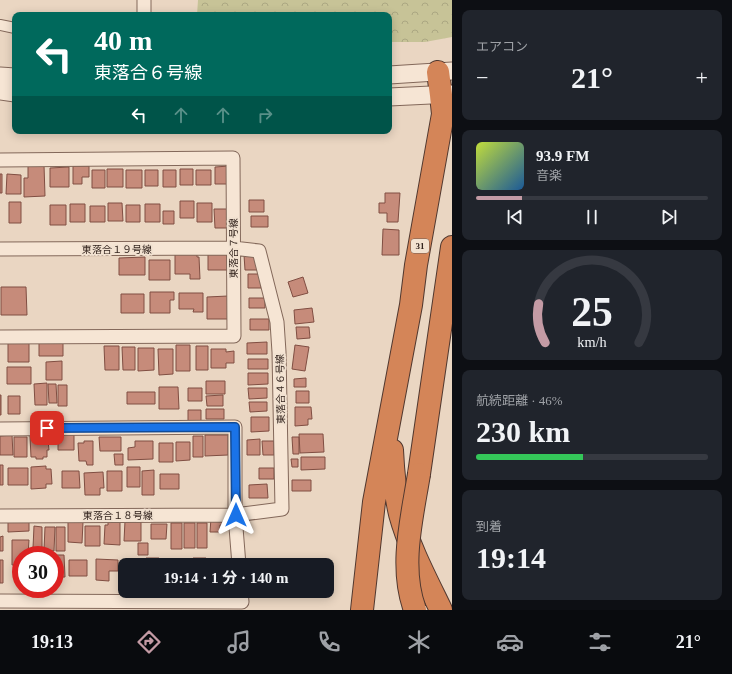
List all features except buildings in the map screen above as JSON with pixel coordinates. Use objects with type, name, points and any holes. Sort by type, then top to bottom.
[{"type":"highway","name":"31","points":[[362,610],[374,502],[411,305],[416,265],[447,94],[445,71]]},
{"type":"highway","points":[[415,610],[408,578],[408,548],[452,247]]},
{"type":"highway","name":"31","points":[[390,419],[394,479],[401,516],[416,558],[441,610]]},
{"type":"street","points":[[144,0],[144,12]]},
{"type":"street","points":[[0,25],[12,27]]},
{"type":"street","points":[[392,75],[445,71]]},
{"type":"street","points":[[0,76],[12,78]]},
{"type":"street","points":[[0,91],[12,93]]},
{"type":"street","points":[[392,97],[447,94]]},
{"type":"street","name":"東落合７号線","points":[[0,160],[233,158],[234,336],[0,337]]},
{"type":"street","name":"東落合１９号線","points":[[0,249],[233,248]]},
{"type":"street","name":"東落合４６号線","points":[[233,248],[259,251],[277,322],[282,509],[236,515]]},
{"type":"street","points":[[0,429],[235,427],[236,515],[239,558]]},
{"type":"street","name":"東落合１８号線","points":[[0,516],[236,515]]},
{"type":"street","points":[[0,601],[242,602],[242,598]]},
{"type":"green space","points":[[198,0],[452,0],[452,37],[425,42],[392,42],[392,12],[197,12]]},
{"type":"route","points":[[47,428],[235,427],[236,515]]}]
